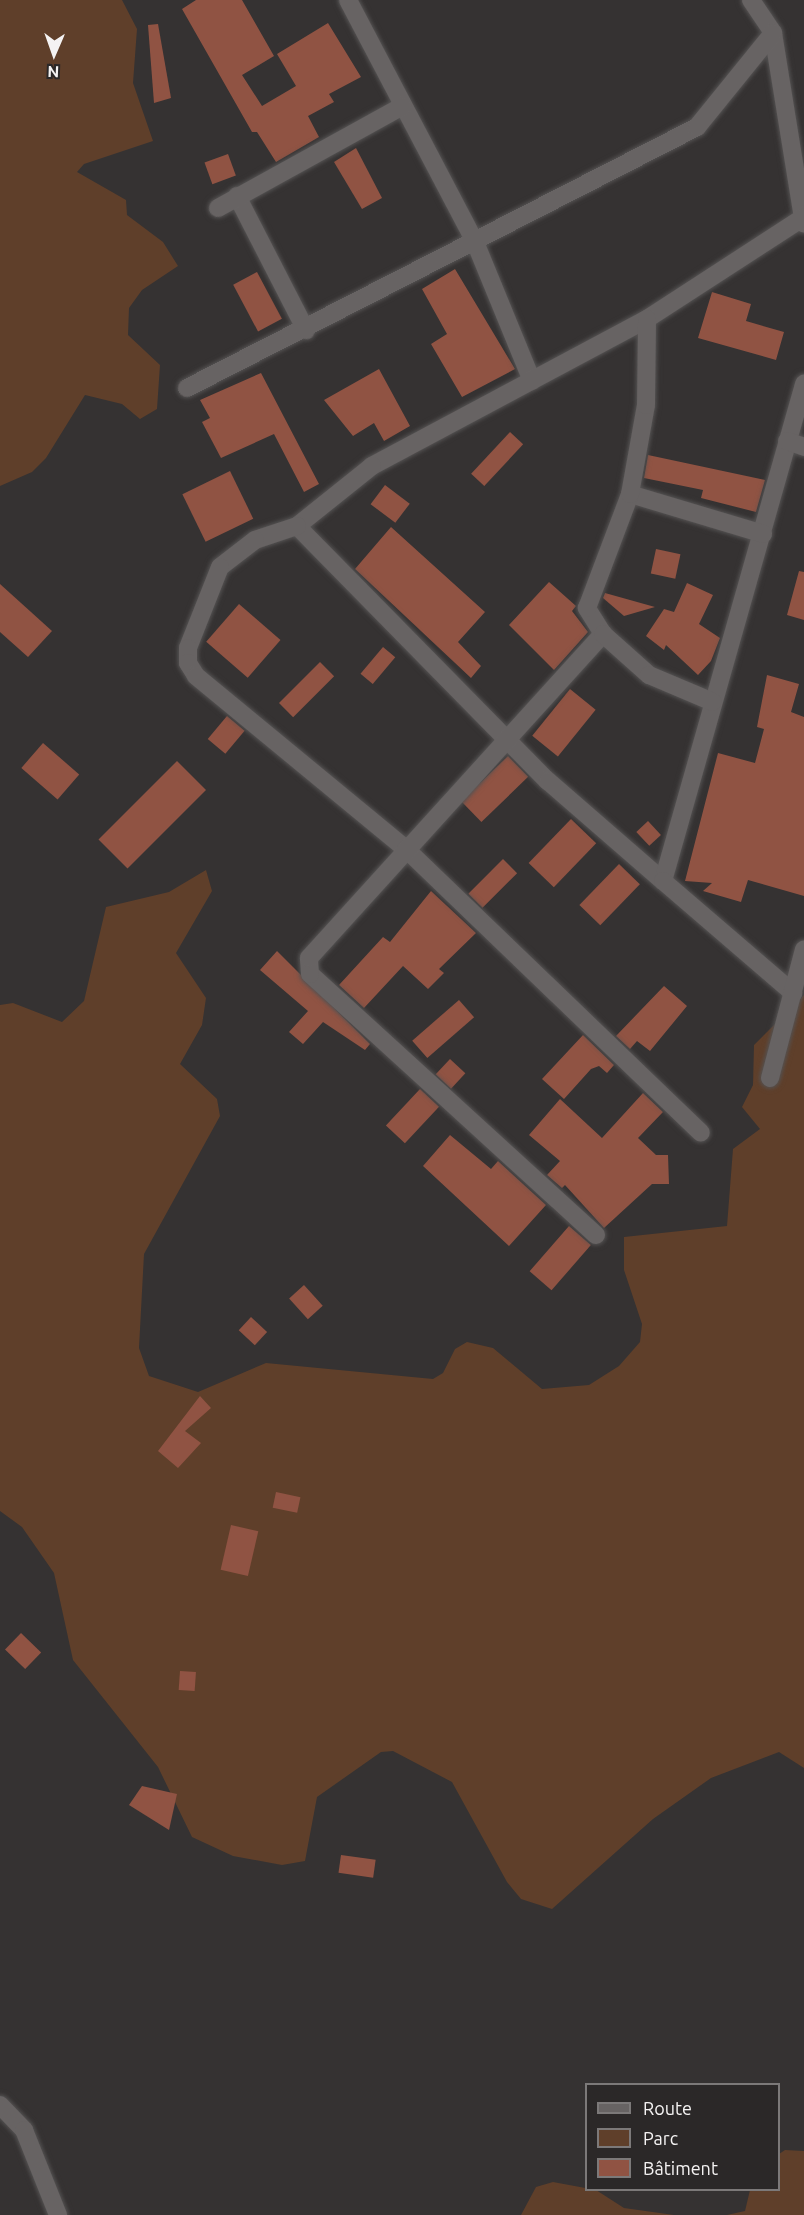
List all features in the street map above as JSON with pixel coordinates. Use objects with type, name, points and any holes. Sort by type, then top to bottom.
[{"type":"street","points":[[348,0],[475,242],[532,381]]},
{"type":"street","points":[[701,1133],[406,849],[196,676],[188,663],[188,648],[220,567],[255,540],[297,526],[372,466],[647,319],[803,219],[773,33],[751,0]]},
{"type":"street","points":[[187,388],[306,330],[698,127],[773,33]]},
{"type":"street","points":[[218,208],[403,106]]},
{"type":"street","points":[[237,196],[306,330]]},
{"type":"street","points":[[647,319],[646,405],[630,494],[589,596],[587,608],[603,634],[649,675],[712,702]]},
{"type":"street","points":[[663,881],[712,702],[763,534],[795,444],[804,384]]},
{"type":"street","points":[[630,494],[763,534]]},
{"type":"street","points":[[297,526],[506,738],[663,881],[793,993]]},
{"type":"street","points":[[596,1235],[310,974],[309,958],[506,738],[603,634]]},
{"type":"street","points":[[770,1078],[804,949]]},
{"type":"street","points":[[0,2105],[24,2130],[58,2215]]},
{"type":"green space","points":[[0,0],[122,0],[137,29],[133,83],[153,141],[84,164],[77,172],[126,200],[127,215],[163,242],[178,266],[142,290],[129,308],[128,335],[160,365],[157,409],[140,419],[122,404],[85,395],[46,458],[32,472],[0,486]]},
{"type":"green space","points":[[206,870],[212,891],[176,953],[206,998],[202,1025],[180,1064],[217,1099],[220,1116],[144,1254],[139,1348],[149,1376],[198,1392],[266,1363],[433,1379],[443,1373],[455,1349],[467,1342],[493,1348],[542,1389],[589,1385],[619,1366],[640,1342],[642,1324],[624,1270],[624,1237],[727,1226],[733,1149],[760,1129],[742,1107],[753,1085],[754,1045],[804,995],[804,1768],[779,1752],[711,1778],[653,1819],[552,1909],[521,1899],[507,1882],[452,1782],[393,1751],[381,1752],[317,1797],[305,1861],[282,1865],[233,1856],[192,1837],[158,1767],[73,1660],[54,1573],[22,1527],[0,1511],[0,1005],[13,1003],[62,1022],[84,1001],[106,907],[169,892]]},
{"type":"green space","points":[[785,2150],[804,2151],[804,2215],[727,2215],[745,2211],[750,2191],[780,2191],[780,2153]]},
{"type":"green space","points":[[553,2182],[585,2188],[585,2191],[598,2191],[624,2208],[674,2215],[521,2215],[536,2187]]},
{"type":"building","points":[[196,0],[242,0],[274,56],[242,75],[262,106],[296,86],[277,54],[328,23],[361,77],[329,94],[334,102],[308,116],[319,137],[276,162],[257,132],[252,132],[182,9]]},
{"type":"building","points":[[158,24],[171,98],[154,103],[148,25]]},
{"type":"building","points":[[356,148],[382,198],[362,209],[334,162]]},
{"type":"building","points":[[228,154],[236,176],[212,184],[205,163]]},
{"type":"building","points":[[455,269],[515,369],[462,397],[431,344],[447,334],[422,289]]},
{"type":"building","points":[[257,272],[282,319],[258,331],[233,285]]},
{"type":"building","points":[[712,292],[751,304],[746,321],[784,332],[776,360],[698,338]]},
{"type":"building","points":[[379,369],[410,426],[384,441],[374,423],[353,436],[324,400]]},
{"type":"building","points":[[261,373],[319,484],[304,492],[274,434],[221,458],[202,422],[210,418],[200,400]]},
{"type":"building","points":[[510,432],[523,444],[484,486],[471,474]]},
{"type":"building","points":[[648,455],[765,480],[756,512],[701,498],[703,490],[644,478]]},
{"type":"building","points":[[230,471],[253,519],[206,542],[182,494]]},
{"type":"building","points":[[385,485],[410,504],[395,523],[371,504]]},
{"type":"building","points":[[391,527],[485,612],[458,642],[481,666],[471,678],[355,569]]},
{"type":"building","points":[[656,549],[680,554],[675,579],[651,573]]},
{"type":"building","points":[[799,571],[804,572],[804,620],[787,615]]},
{"type":"building","points":[[549,582],[576,606],[572,611],[588,632],[554,670],[509,625]]},
{"type":"building","points":[[687,583],[713,595],[699,624],[720,638],[711,661],[698,675],[666,645],[664,650],[646,636],[664,609],[674,612]]},
{"type":"building","points":[[0,584],[52,631],[28,657],[0,632]]},
{"type":"building","points":[[605,593],[655,607],[624,616],[603,598]]},
{"type":"building","points":[[239,604],[281,640],[248,678],[206,642]]},
{"type":"building","points":[[383,647],[395,657],[373,684],[361,674]]},
{"type":"building","points":[[320,662],[334,676],[293,717],[279,703]]},
{"type":"building","points":[[767,675],[799,684],[791,712],[804,717],[804,896],[748,880],[741,902],[703,891],[712,883],[685,881],[718,753],[755,763],[764,729],[757,727]]},
{"type":"building","points":[[570,689],[596,710],[558,756],[532,736]]},
{"type":"building","points":[[227,716],[245,731],[225,754],[208,739]]},
{"type":"building","points":[[43,743],[79,774],[58,799],[21,768]]},
{"type":"building","points":[[508,756],[528,777],[481,822],[461,801]]},
{"type":"building","points":[[177,761],[206,790],[128,868],[99,839]]},
{"type":"building","points":[[571,819],[596,843],[554,887],[529,863]]},
{"type":"building","points":[[648,821],[661,835],[649,846],[636,832]]},
{"type":"building","points":[[503,859],[517,873],[482,908],[468,894]]},
{"type":"building","points":[[619,864],[640,884],[600,925],[579,905]]},
{"type":"building","points":[[431,891],[476,933],[439,969],[444,973],[428,989],[403,966],[364,1008],[339,985],[383,937],[390,942]]},
{"type":"building","points":[[277,951],[370,1044],[365,1050],[323,1022],[303,1044],[289,1032],[308,1011],[260,970]]},
{"type":"building","points":[[664,986],[687,1006],[650,1051],[637,1041],[630,1049],[616,1036]]},
{"type":"building","points":[[459,1000],[474,1017],[427,1058],[412,1041]]},
{"type":"building","points":[[583,1035],[614,1065],[607,1073],[599,1066],[591,1069],[564,1099],[542,1079]]},
{"type":"building","points":[[450,1059],[465,1073],[451,1089],[436,1074]]},
{"type":"building","points":[[420,1089],[439,1107],[405,1143],[386,1126]]},
{"type":"building","points":[[643,1093],[663,1112],[638,1138],[656,1155],[668,1155],[669,1184],[652,1184],[604,1228],[565,1185],[562,1188],[547,1175],[560,1161],[529,1135],[560,1099],[602,1138]]},
{"type":"building","points":[[450,1135],[491,1169],[498,1161],[546,1205],[509,1246],[423,1166]]},
{"type":"building","points":[[569,1226],[591,1245],[552,1290],[530,1271]]},
{"type":"building","points":[[304,1285],[323,1306],[308,1319],[289,1298]]},
{"type":"building","points":[[251,1317],[267,1332],[255,1345],[239,1330]]},
{"type":"building","points":[[200,1396],[211,1408],[185,1431],[201,1443],[178,1468],[158,1451]]},
{"type":"building","points":[[276,1492],[300,1497],[297,1513],[273,1508]]},
{"type":"building","points":[[231,1525],[258,1531],[248,1576],[221,1570]]},
{"type":"building","points":[[21,1633],[41,1652],[25,1669],[5,1650]]},
{"type":"building","points":[[180,1671],[196,1672],[195,1691],[179,1690]]},
{"type":"building","points":[[142,1786],[177,1794],[169,1830],[129,1805]]},
{"type":"building","points":[[341,1855],[376,1860],[373,1878],[338,1873]]}]
